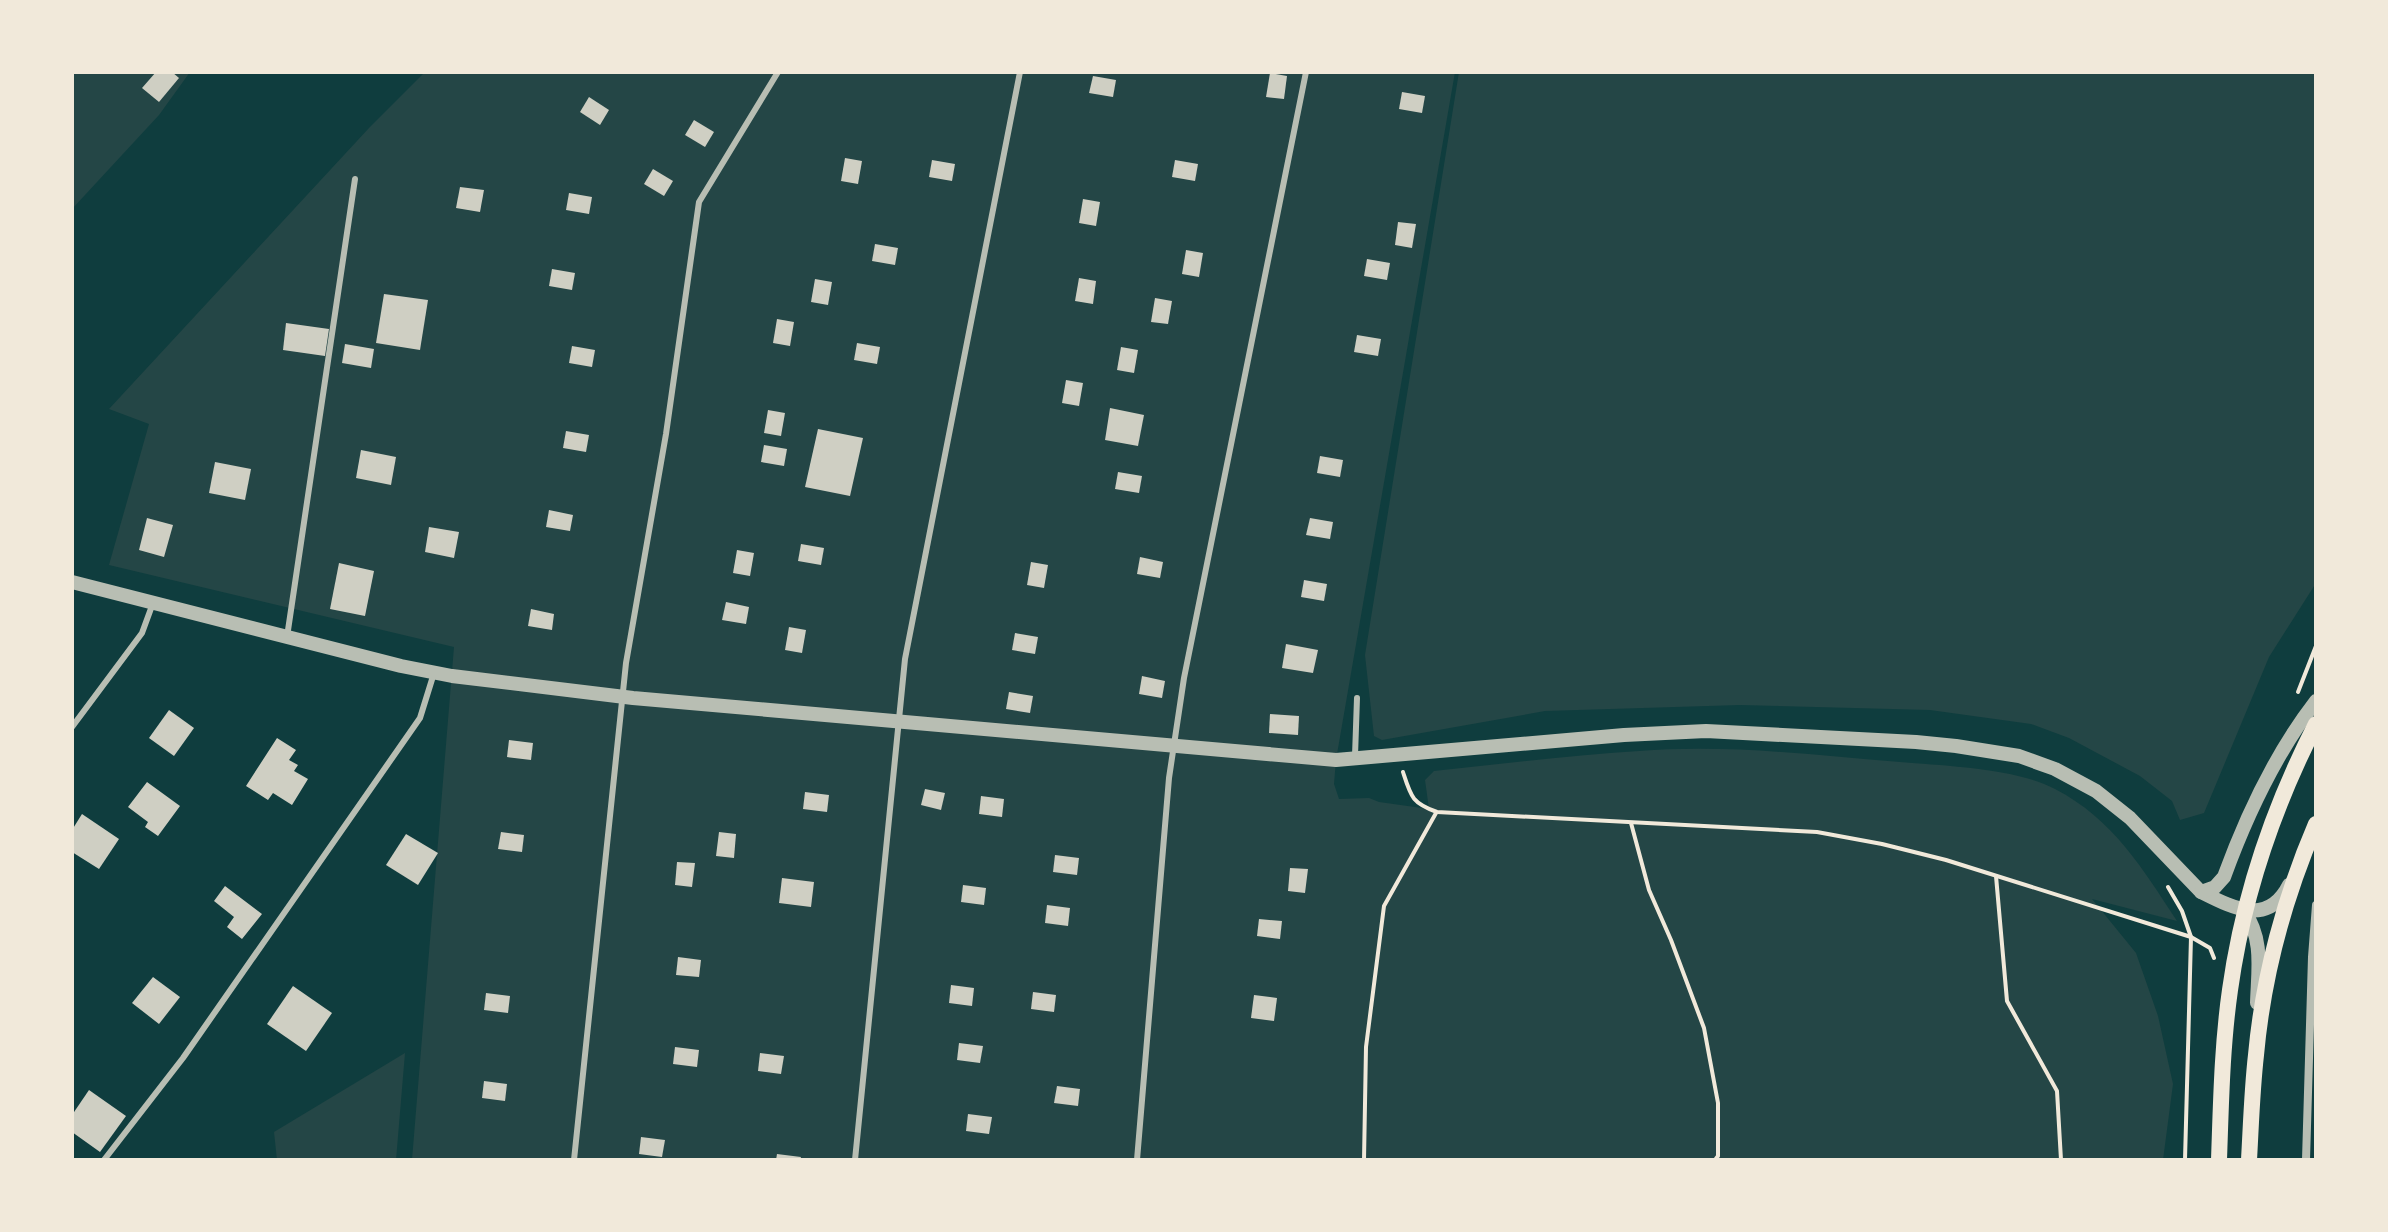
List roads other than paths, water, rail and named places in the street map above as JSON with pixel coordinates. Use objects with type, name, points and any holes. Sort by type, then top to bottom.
[{"type":"main road","points":[[2219,1160],[2230,991],[2244,911],[2273,818],[2316,724]]},
{"type":"main road","points":[[2249,1160],[2256,1053],[2275,953],[2298,865],[2316,824]]},
{"type":"street","points":[[72,582],[434,673],[623,697],[1355,760],[1533,742],[1706,731],[1916,742],[1996,752],[2019,756],[2055,769],[2096,791],[2130,818],[2201,892],[2244,911],[2263,910],[2276,904],[2298,865]]},
{"type":"street","points":[[2201,892],[2215,887],[2224,877],[2256,799],[2281,749],[2316,701]]},
{"type":"street","points":[[2306,1160],[2316,905]]},
{"type":"street","points":[[2244,911],[2253,924],[2259,946],[2256,1053]]},
{"type":"lane","points":[[574,1160],[623,697],[666,434],[699,202],[778,72]]},
{"type":"lane","points":[[855,1160],[905,659],[1020,72]]},
{"type":"lane","points":[[1137,1160],[1169,778],[1187,662],[1306,72]]},
{"type":"lane","points":[[287,637],[355,179]]},
{"type":"lane","points":[[72,727],[142,633],[153,603]]},
{"type":"lane","points":[[104,1160],[200,1034],[420,718],[434,673]]},
{"type":"lane","points":[[1355,760],[1357,698]]},
{"type":"lane","points":[[2306,1114],[2316,1114]]}]
